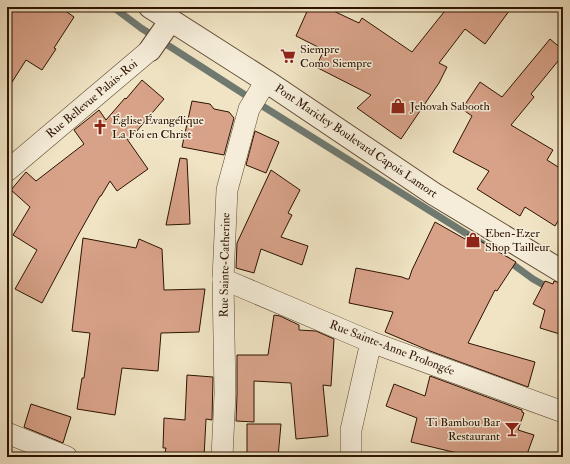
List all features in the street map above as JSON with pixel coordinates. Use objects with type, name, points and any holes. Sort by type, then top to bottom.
[{"type":"street","name":"Pont Maricley Boulevard Capois Lamort","points":[[150,7],[167,25],[258,95],[434,194],[563,272]]},
{"type":"street","name":"Rue Bellevue Palais-Roi","points":[[7,171],[150,50],[167,25]]},
{"type":"street","name":"Rue Sainte-Catherine","points":[[222,457],[225,394],[223,279],[227,190],[258,95]]},
{"type":"street","name":"Rue Sainte-Anne Prolongée","points":[[223,279],[371,342],[563,412]]},
{"type":"street","points":[[351,457],[351,430],[371,342]]},
{"type":"street","points":[[7,433],[67,457]]},
{"type":"building","points":[[7,7],[60,7],[74,17],[42,70],[26,60],[7,90]]},
{"type":"building","points":[[309,7],[325,7],[359,23],[362,18],[412,52],[448,7],[512,7],[485,44],[465,29],[439,63],[447,67],[439,83],[401,139],[357,108],[371,95],[316,67],[324,50],[296,36]]},
{"type":"building","points":[[550,39],[563,50],[563,55],[531,94],[534,97],[511,125],[553,150],[547,160],[563,170],[563,213],[555,226],[525,207],[520,216],[477,189],[489,171],[453,152],[472,116],[462,109],[480,82],[502,97]]},
{"type":"building","points":[[142,80],[164,99],[130,139],[127,139],[148,169],[117,191],[110,181],[77,237],[42,303],[15,289],[37,250],[13,235],[30,207],[11,190],[26,172],[36,181],[84,144],[74,130],[99,110],[106,120]]},
{"type":"building","points":[[192,101],[210,104],[214,109],[229,112],[234,118],[224,155],[182,147]]},
{"type":"building","points":[[255,131],[279,142],[266,173],[246,165]]},
{"type":"building","points":[[180,158],[187,159],[190,224],[166,225]]},
{"type":"building","points":[[271,170],[300,190],[288,213],[292,215],[281,237],[308,246],[302,265],[261,249],[254,273],[236,268],[237,243]]},
{"type":"building","points":[[435,222],[465,239],[468,234],[516,262],[497,291],[495,290],[468,343],[535,362],[528,387],[430,351],[385,332],[393,312],[349,303],[356,268],[409,279]]},
{"type":"building","points":[[83,238],[136,248],[139,239],[162,249],[164,290],[205,289],[199,332],[161,333],[158,371],[122,368],[115,415],[77,409],[82,378],[84,378],[90,333],[72,331]]},
{"type":"building","points":[[545,281],[553,284],[554,281],[563,284],[563,335],[540,328],[545,310],[533,304]]},
{"type":"building","points":[[274,315],[280,316],[299,325],[299,330],[316,331],[334,339],[331,386],[323,385],[328,436],[296,439],[291,383],[254,381],[254,422],[236,421],[237,355],[268,355]]},
{"type":"building","points":[[187,375],[213,377],[212,420],[206,419],[204,457],[164,457],[166,448],[163,448],[164,418],[185,420]]},
{"type":"building","points":[[430,376],[522,410],[524,413],[518,430],[534,435],[526,457],[474,457],[411,442],[417,418],[386,406],[394,384],[425,396]]},
{"type":"building","points":[[31,404],[71,417],[63,443],[24,427]]},
{"type":"building","points":[[247,424],[281,424],[278,457],[247,457]]},
{"type":"waterway","points":[[113,7],[141,28],[264,107],[483,244]]},
{"type":"waterway","points":[[507,260],[533,279],[563,296]]},
{"type":"place","name":"Siempre Como Siempre","points":[[288,56]]},
{"type":"place","name":"Jehovah Sabooth","points":[[398,106]]},
{"type":"place","name":"Église Évangélique La Foi en Christ","points":[[100,127]]},
{"type":"place","name":"Eben-Ezer Shop Tailleur","points":[[473,240]]},
{"type":"place","name":"Ti Bambou Bar Restaurant","points":[[512,429]]}]
